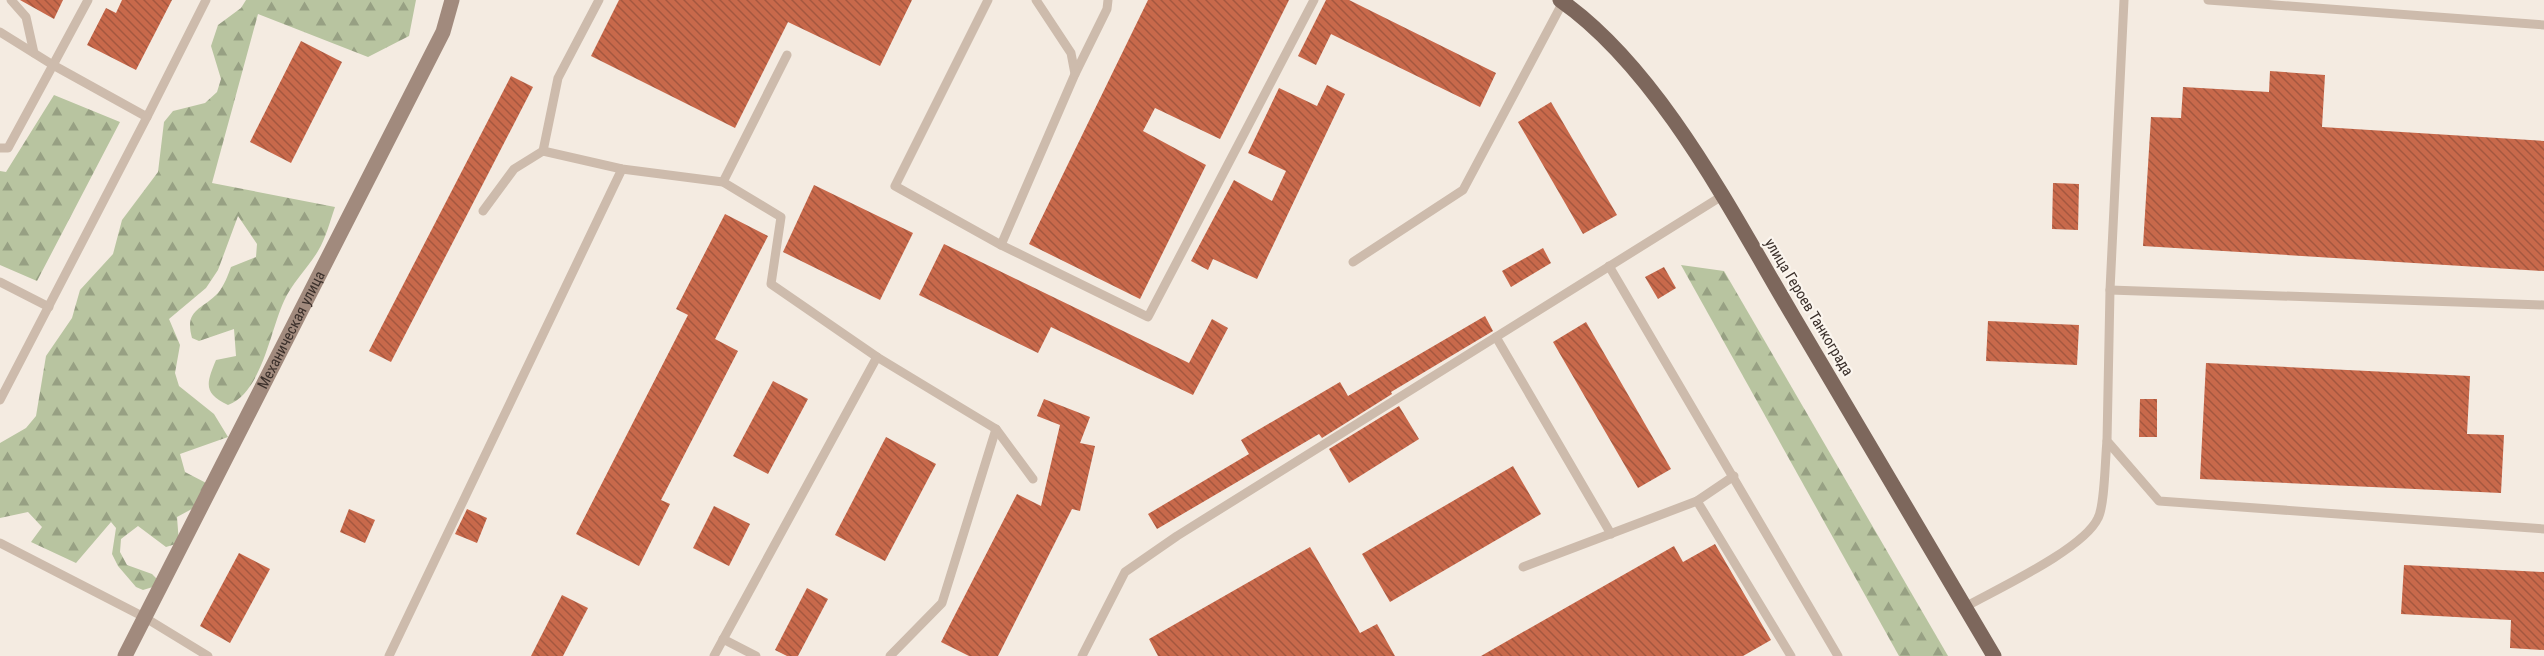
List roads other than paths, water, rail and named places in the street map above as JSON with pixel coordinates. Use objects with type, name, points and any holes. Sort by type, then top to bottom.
[{"type":"main road","name":"улица Героев Танкограда","points":[[1561,1],[1596,29],[1653,91],[1722,196],[1994,656]]},
{"type":"street","name":"Механическая улица","points":[[124,656],[443,32],[452,0]]},
{"type":"street","points":[[443,32],[458,0]]},
{"type":"lane","points":[[11,0],[26,17],[34,53]]},
{"type":"lane","points":[[0,148],[8,148],[88,0]]},
{"type":"lane","points":[[0,400],[206,0]]},
{"type":"lane","points":[[543,151],[558,78],[599,0]]},
{"type":"lane","points":[[988,0],[895,186],[1001,245],[1148,317],[1314,0]]},
{"type":"lane","points":[[1036,0],[1071,53],[1075,74]]},
{"type":"lane","points":[[1001,245],[1075,74],[1107,9],[1108,0]]},
{"type":"lane","points":[[1965,607],[2072,547],[2099,518],[2107,441],[2110,290],[2124,0]]},
{"type":"lane","points":[[2208,0],[2544,25]]},
{"type":"lane","points":[[1353,262],[1463,190],[1561,1]]},
{"type":"lane","points":[[0,32],[53,65],[147,117]]},
{"type":"lane","points":[[723,182],[787,55]]},
{"type":"lane","points":[[483,211],[514,169],[543,151],[622,169],[723,182],[781,217],[771,284],[878,357],[996,429],[1033,479]]},
{"type":"lane","points":[[389,656],[622,169]]},
{"type":"lane","points":[[1082,656],[1125,572],[1177,536],[1722,196]]},
{"type":"lane","points":[[1609,266],[1838,656]]},
{"type":"lane","points":[[0,282],[49,306]]},
{"type":"lane","points":[[2110,290],[2544,305]]},
{"type":"lane","points":[[1496,337],[1611,534]]},
{"type":"lane","points":[[714,656],[878,357]]},
{"type":"lane","points":[[890,656],[942,603],[996,429]]},
{"type":"lane","points":[[2107,441],[2159,501],[2544,528]]},
{"type":"lane","points":[[1523,567],[1697,501],[1734,476]]},
{"type":"lane","points":[[1697,501],[1791,656]]},
{"type":"lane","points":[[0,543],[144,617],[208,656]]},
{"type":"lane","points":[[723,639],[756,656]]}]
